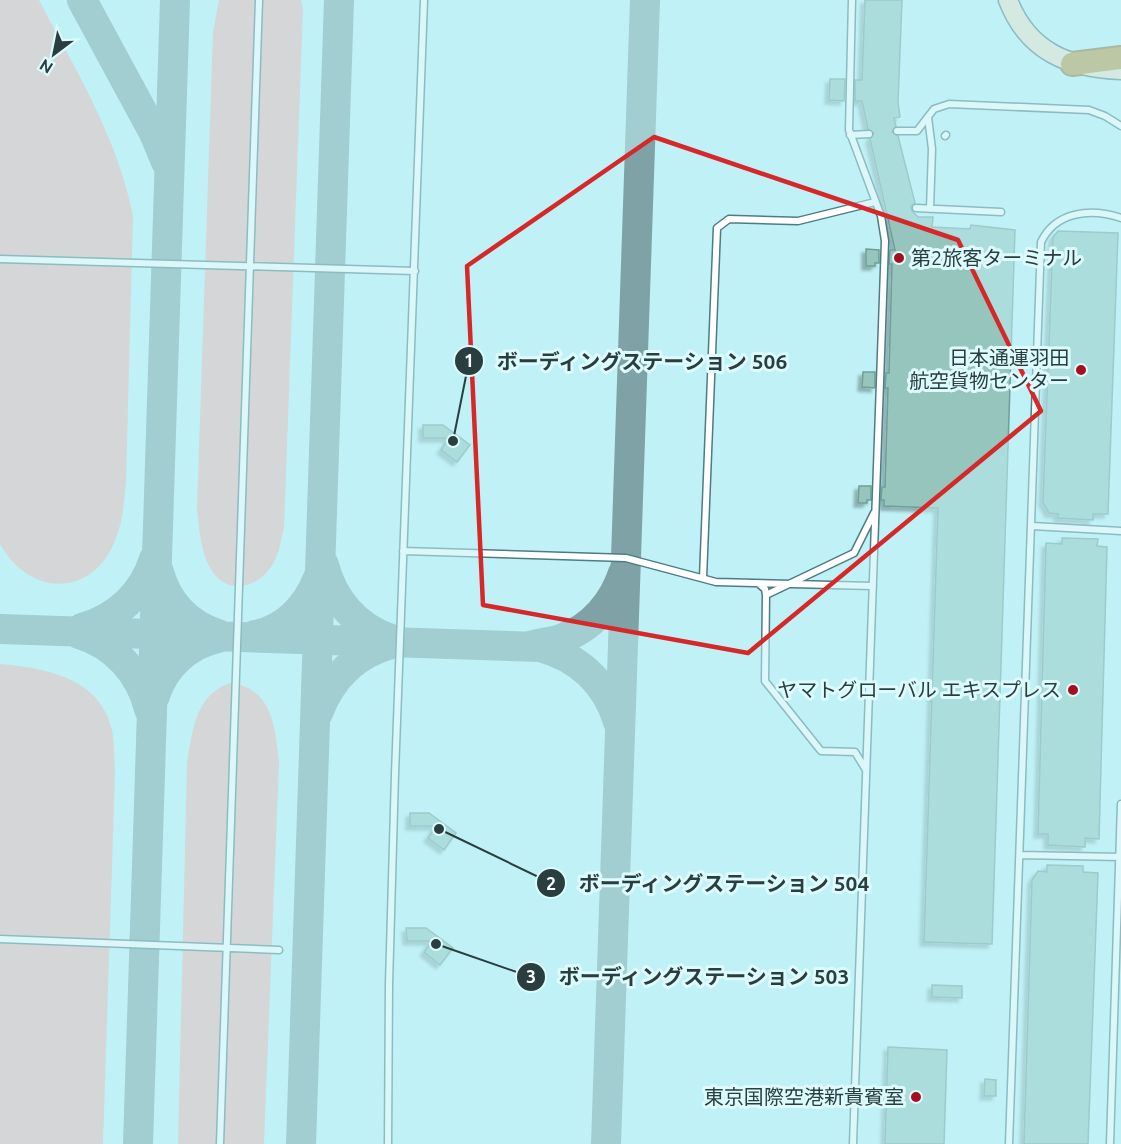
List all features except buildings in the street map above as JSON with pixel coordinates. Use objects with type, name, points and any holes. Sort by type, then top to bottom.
[{"type":"highway","points":[[1072,64],[1121,58]]},
{"type":"street","points":[[1008,0],[1017,19],[1034,40],[1052,54],[1072,64],[1121,70]]},
{"type":"lane","points":[[220,1144],[260,0]]},
{"type":"lane","points":[[388,1144],[389,984],[424,0]]},
{"type":"lane","points":[[852,0],[848,123],[850,135],[875,202],[884,215],[885,241],[853,1144]]},
{"type":"lane","points":[[897,131],[917,131],[934,109],[944,104],[1095,111],[1121,126]]},
{"type":"lane","points":[[928,117],[932,150],[930,209]]},
{"type":"lane","points":[[850,135],[869,134]]},
{"type":"lane","points":[[703,578],[717,228],[729,219],[798,221],[875,202]]},
{"type":"lane","points":[[916,208],[1001,212]]},
{"type":"lane","points":[[1009,1144],[1041,242],[1047,231],[1061,218],[1072,214],[1121,218]]},
{"type":"lane","points":[[0,259],[415,271]]},
{"type":"lane","points":[[766,595],[854,553],[866,533],[876,507]]},
{"type":"lane","points":[[1032,526],[1121,531]]},
{"type":"lane","points":[[403,551],[626,558],[716,582],[873,586]]},
{"type":"lane","points":[[759,583],[765,589],[766,595],[765,681],[821,751],[855,752],[867,770]]},
{"type":"lane","points":[[1110,1144],[1121,804]]},
{"type":"lane","points":[[1020,855],[1120,857]]},
{"type":"lane","points":[[0,939],[279,950]]},
{"type":"highlighted area","points":[[654,137],[958,240],[1041,411],[748,653],[483,605],[467,266]]},
{"type":"shaded area","points":[[0,0],[39,0],[81,78],[106,132],[126,187],[133,216],[126,483],[122,518],[116,538],[106,558],[93,572],[78,581],[61,584],[44,582],[28,574],[13,562],[0,544]]},
{"type":"shaded area","points":[[219,0],[301,0],[303,8],[284,528],[277,556],[268,570],[260,578],[242,586],[232,586],[223,582],[208,564],[202,544],[197,508],[213,32]]},
{"type":"shaded area","points":[[0,664],[50,672],[81,685],[104,709],[111,726],[115,773],[103,1144],[0,1144]]},
{"type":"shaded area","points":[[230,683],[244,686],[263,701],[273,723],[279,762],[264,1144],[178,1144],[187,764],[194,727],[202,705],[209,696]]},
{"type":"taxiway","points":[[82,0],[154,133],[166,162]]},
{"type":"taxiway","points":[[138,1144],[175,0]]},
{"type":"taxiway","points":[[301,1144],[339,0]]},
{"type":"taxiway","points":[[606,1144],[645,0]]},
{"type":"taxiway","points":[[82,628],[106,618],[127,603],[143,583],[154,559]]},
{"type":"taxiway","points":[[324,565],[333,590],[348,611],[367,627],[391,639]]},
{"type":"taxiway","points":[[159,572],[167,593],[180,611],[197,625],[218,634]]},
{"type":"taxiway","points":[[530,646],[561,639],[592,621],[607,604],[623,573]]},
{"type":"taxiway","points":[[255,635],[276,628],[294,615],[308,598],[318,578]]},
{"type":"taxiway","points":[[0,629],[540,647],[567,657],[589,674],[607,695],[618,722]]},
{"type":"taxiway","points":[[79,634],[104,645],[124,662],[139,684],[149,709]]},
{"type":"taxiway","points":[[155,696],[164,675],[179,658],[197,646],[218,638]]},
{"type":"taxiway","points":[[318,713],[323,700],[337,678],[346,669],[366,654],[391,644]]},
{"type":"place","name":"第2旅客ターミナル","points":[[899,258]]},
{"type":"place","name":"日本通運羽田 航空貨物センター","points":[[1081,370]]},
{"type":"place","name":"ボーディングステーション 506","points":[[453,441]]},
{"type":"place","name":"ヤマトグローバル エキスプレス","points":[[1073,690]]},
{"type":"place","name":"ボーディングステーション 504","points":[[439,829]]},
{"type":"place","name":"ボーディングステーション 503","points":[[436,944]]},
{"type":"place","name":"東京国際空港新貴賓室","points":[[916,1097]]}]
